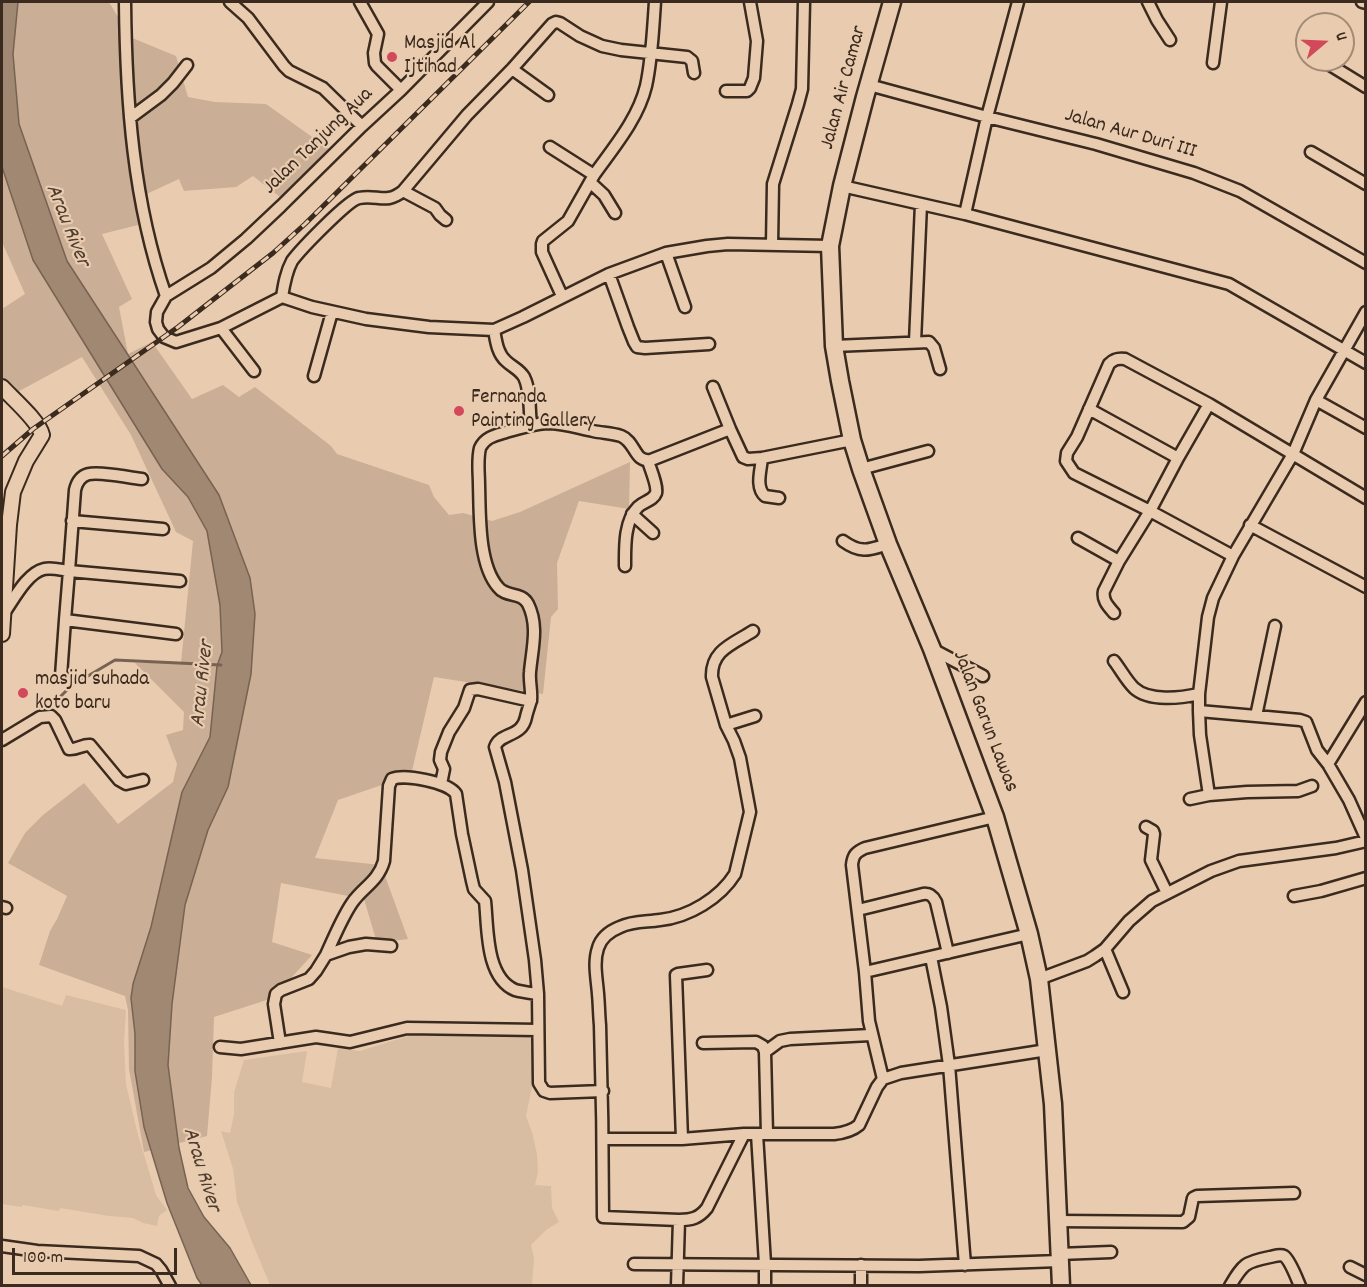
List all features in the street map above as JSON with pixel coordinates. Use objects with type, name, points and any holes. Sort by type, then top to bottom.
[{"type":"main road","name":"Jalan Air Camar","points":[[842,186],[892,2]]},
{"type":"main road","name":"Jalan Garun Lawas","points":[[842,186],[830,246],[834,346],[840,381],[852,440],[861,469],[995,817],[1029,934],[1039,979],[1053,1104],[1061,1286]]},
{"type":"street","points":[[125,2],[130,118],[142,207],[153,256],[166,296],[155,319],[158,329],[166,339],[179,342],[221,328],[282,297],[332,312],[366,319],[429,327],[494,330],[609,274],[666,253],[717,245],[830,246]]},
{"type":"street","points":[[230,2],[248,18],[275,56],[289,71],[323,88],[362,126]]},
{"type":"street","points":[[360,2],[378,34],[374,57],[377,66],[401,90]]},
{"type":"street","points":[[562,296],[548,267],[542,244],[545,238],[568,221],[636,112],[646,86],[656,2]]},
{"type":"street","points":[[726,92],[745,92],[752,84],[757,41],[750,2]]},
{"type":"street","points":[[772,245],[773,184],[802,89],[804,2]]},
{"type":"street","points":[[965,214],[987,117],[1018,2]]},
{"type":"street","points":[[1148,2],[1170,40]]},
{"type":"street","points":[[1213,63],[1221,2]]},
{"type":"street","name":"Jalan Tanjung Aua","points":[[166,296],[211,268],[246,239],[401,90],[482,3]]},
{"type":"street","points":[[282,297],[286,275],[293,261],[350,203],[360,197],[398,196],[467,115],[552,24],[560,23],[602,46],[687,57],[692,62],[694,73]]},
{"type":"street","points":[[130,118],[167,90],[187,65]]},
{"type":"street","points":[[512,69],[548,95]]},
{"type":"street","points":[[1341,72],[1365,87]]},
{"type":"street","name":"Jalan Aur Duri III","points":[[868,85],[1096,144],[1194,173],[1240,191],[1365,263]]},
{"type":"street","points":[[550,147],[593,179],[615,213]]},
{"type":"street","points":[[1311,152],[1365,184]]},
{"type":"street","points":[[842,186],[965,214],[1228,284],[1365,363]]},
{"type":"street","points":[[403,191],[435,208],[446,220]]},
{"type":"street","points":[[915,342],[921,204]]},
{"type":"street","points":[[666,253],[685,307]]},
{"type":"street","points":[[609,274],[637,347],[709,344]]},
{"type":"street","points":[[314,376],[332,312]]},
{"type":"street","points":[[1209,795],[1200,735],[1199,694],[1210,608],[1233,556],[1293,454],[1317,400],[1365,312]]},
{"type":"street","points":[[221,328],[254,371]]},
{"type":"street","points":[[494,330],[501,355],[525,379],[531,425]]},
{"type":"street","points":[[834,346],[929,342],[933,345],[940,369]]},
{"type":"street","points":[[1233,556],[1074,473],[1069,466],[1066,461],[1067,453],[1077,437],[1109,364],[1113,360],[1125,359],[1209,404],[1365,498]]},
{"type":"street","points":[[2,387],[35,422],[42,435],[14,486],[5,526],[2,634]]},
{"type":"street","points":[[713,387],[743,457],[748,459],[852,440]]},
{"type":"street","points":[[1317,400],[1365,428]]},
{"type":"street","points":[[1114,613],[1105,602],[1103,593],[1209,404]]},
{"type":"street","points":[[1089,409],[1178,458]]},
{"type":"street","points":[[603,1091],[554,1094],[544,1091],[539,1083],[538,994],[535,960],[520,859],[505,782],[495,747],[500,739],[520,730],[525,722],[531,701],[529,675],[533,649],[533,619],[524,598],[499,590],[485,559],[479,453],[481,444],[487,439],[531,425],[549,423],[620,436],[630,443],[642,460],[648,461],[730,429]]},
{"type":"street","points":[[861,469],[928,452]]},
{"type":"street","points":[[762,458],[760,490],[765,496],[779,498]]},
{"type":"street","points":[[626,566],[625,552],[632,514],[638,507],[650,500],[657,489],[648,461]]},
{"type":"street","points":[[61,676],[76,485],[85,475],[96,473],[142,479]]},
{"type":"street","points":[[632,514],[653,533]]},
{"type":"street","points":[[72,521],[163,529]]},
{"type":"street","points":[[1250,525],[1365,587]]},
{"type":"street","points":[[1078,538],[1119,561]]},
{"type":"street","points":[[843,541],[860,550],[888,544]]},
{"type":"street","points":[[3,613],[34,573],[50,568],[180,581]]},
{"type":"street","points":[[65,620],[176,634]]},
{"type":"street","points":[[1256,716],[1275,626]]},
{"type":"street","points":[[744,1134],[699,1216],[691,1220],[603,1217],[603,1091],[596,966],[598,946],[604,937],[628,923],[663,920],[688,912],[709,901],[731,881],[738,867],[750,812],[740,758],[726,725],[712,677],[713,663],[720,652],[753,631]]},
{"type":"street","points":[[932,650],[983,676]]},
{"type":"street","points":[[1114,661],[1131,684],[1143,693],[1174,698],[1199,694]]},
{"type":"street","points":[[441,783],[444,769],[440,760],[441,752],[449,732],[464,708],[470,690],[478,689],[531,701]]},
{"type":"street","points":[[1328,764],[1365,702]]},
{"type":"street","points":[[1039,979],[1087,961],[1105,949],[1129,921],[1152,901],[1211,871],[1239,861],[1336,848],[1365,840],[1348,800],[1328,764],[1317,750],[1304,720],[1199,711]]},
{"type":"street","points":[[2,740],[40,717],[51,716],[69,749],[90,745],[119,780],[126,784],[142,780]]},
{"type":"street","points":[[726,725],[755,716]]},
{"type":"street","points":[[280,1043],[274,1004],[275,996],[281,990],[309,979],[316,971],[351,904],[382,869],[389,786],[392,779],[403,777],[441,783],[456,794],[474,889],[485,901],[488,938],[497,972],[512,988],[538,994]]},
{"type":"street","points":[[1190,799],[1247,792],[1298,791],[1312,786]]},
{"type":"street","points":[[883,1079],[871,1035],[853,857],[856,852],[865,848],[995,817]]},
{"type":"street","points":[[1146,827],[1154,834],[1151,860],[1167,893]]},
{"type":"street","points":[[1294,896],[1365,878]]},
{"type":"street","points":[[858,910],[928,893],[936,902],[948,953]]},
{"type":"street","points":[[865,972],[1029,934]]},
{"type":"street","points":[[326,955],[366,944],[391,946]]},
{"type":"street","points":[[1105,949],[1123,992]]},
{"type":"street","points":[[931,957],[949,1065],[965,1265]]},
{"type":"street","points":[[682,1139],[675,976],[707,970]]},
{"type":"street","points":[[219,1047],[241,1049],[316,1037],[350,1042],[407,1028],[538,1030]]},
{"type":"street","points":[[765,1052],[780,1041],[790,1039],[871,1035]]},
{"type":"street","points":[[703,1043],[756,1042],[762,1044],[765,1052],[762,1134],[765,1286]]},
{"type":"street","points":[[603,1139],[682,1139],[744,1134],[834,1134],[854,1129],[861,1123],[874,1092],[883,1079],[901,1073],[1047,1050]]},
{"type":"street","points":[[1057,1221],[1183,1222],[1189,1217],[1193,1198],[1197,1196],[1294,1192]]},
{"type":"street","points":[[677,1286],[679,1220]]},
{"type":"street","points":[[2,1246],[38,1251],[139,1256],[156,1264],[170,1286]]},
{"type":"street","points":[[634,1264],[965,1265],[1112,1252]]},
{"type":"street","points":[[1230,1286],[1240,1268],[1251,1261],[1278,1255],[1284,1256],[1288,1261],[1300,1286]]},
{"type":"street","points":[[861,1265],[861,1286]]},
{"type":"street","points":[[1350,1267],[1365,1275]]},
{"type":"shaded area","points":[[2,2],[109,2],[130,37],[176,56],[188,97],[215,102],[266,104],[329,149],[280,197],[253,176],[236,187],[184,191],[179,179],[142,196],[146,223],[102,234],[132,299],[119,307],[128,354],[152,342],[192,399],[223,385],[239,397],[255,387],[331,446],[337,454],[429,485],[434,497],[449,515],[463,513],[492,521],[520,512],[630,462],[629,509],[579,501],[557,563],[558,609],[551,617],[543,694],[434,677],[411,775],[338,800],[315,858],[381,865],[408,939],[377,943],[364,899],[281,883],[272,942],[312,955],[273,998],[214,1017],[207,1136],[144,1152],[129,1069],[128,1010],[125,996],[39,965],[50,931],[67,896],[8,863],[25,833],[43,815],[84,783],[118,824],[173,782],[177,764],[166,735],[183,730],[184,712],[135,663],[181,663],[193,541],[176,532],[131,435],[82,357],[12,395],[2,384],[2,309],[25,294],[2,242]]},
{"type":"shaded area","points":[[2,2],[18,2],[13,54],[19,124],[67,261],[219,495],[250,578],[255,614],[251,674],[228,787],[208,830],[185,905],[172,1004],[168,1065],[179,1148],[188,1188],[204,1217],[230,1248],[251,1285],[202,1285],[197,1278],[167,1203],[144,1127],[135,1071],[135,1034],[131,998],[133,984],[151,927],[182,792],[210,737],[217,666],[222,652],[220,605],[207,531],[188,497],[162,469],[33,260],[2,167]]},
{"type":"shaded area","points":[[2,987],[62,1006],[66,995],[126,1010],[124,1042],[126,1084],[156,1195],[167,1210],[159,1216],[157,1226],[133,1218],[60,1208],[59,1211],[2,1204]]},
{"type":"shaded area","points":[[534,1032],[532,1087],[526,1116],[537,1154],[538,1172],[535,1185],[551,1186],[552,1208],[559,1222],[546,1230],[531,1245],[534,1258],[532,1285],[270,1285],[237,1202],[233,1169],[221,1131],[230,1133],[234,1114],[234,1092],[244,1060],[307,1051],[302,1082],[331,1088],[338,1048],[360,1051],[411,1035]]},
{"type":"waterway","name":"Arau River","points":[[41,712],[51,706],[71,686],[115,660],[221,665]]},
{"type":"railway","points":[[2,456],[33,429],[178,327],[273,253],[529,2]]},
{"type":"place","name":"Masjid Al Ijtihad","points":[[392,57]]},
{"type":"place","name":"Fernanda Painting Gallery","points":[[459,411]]},
{"type":"place","name":"masjid suhada koto baru","points":[[23,693]]}]
